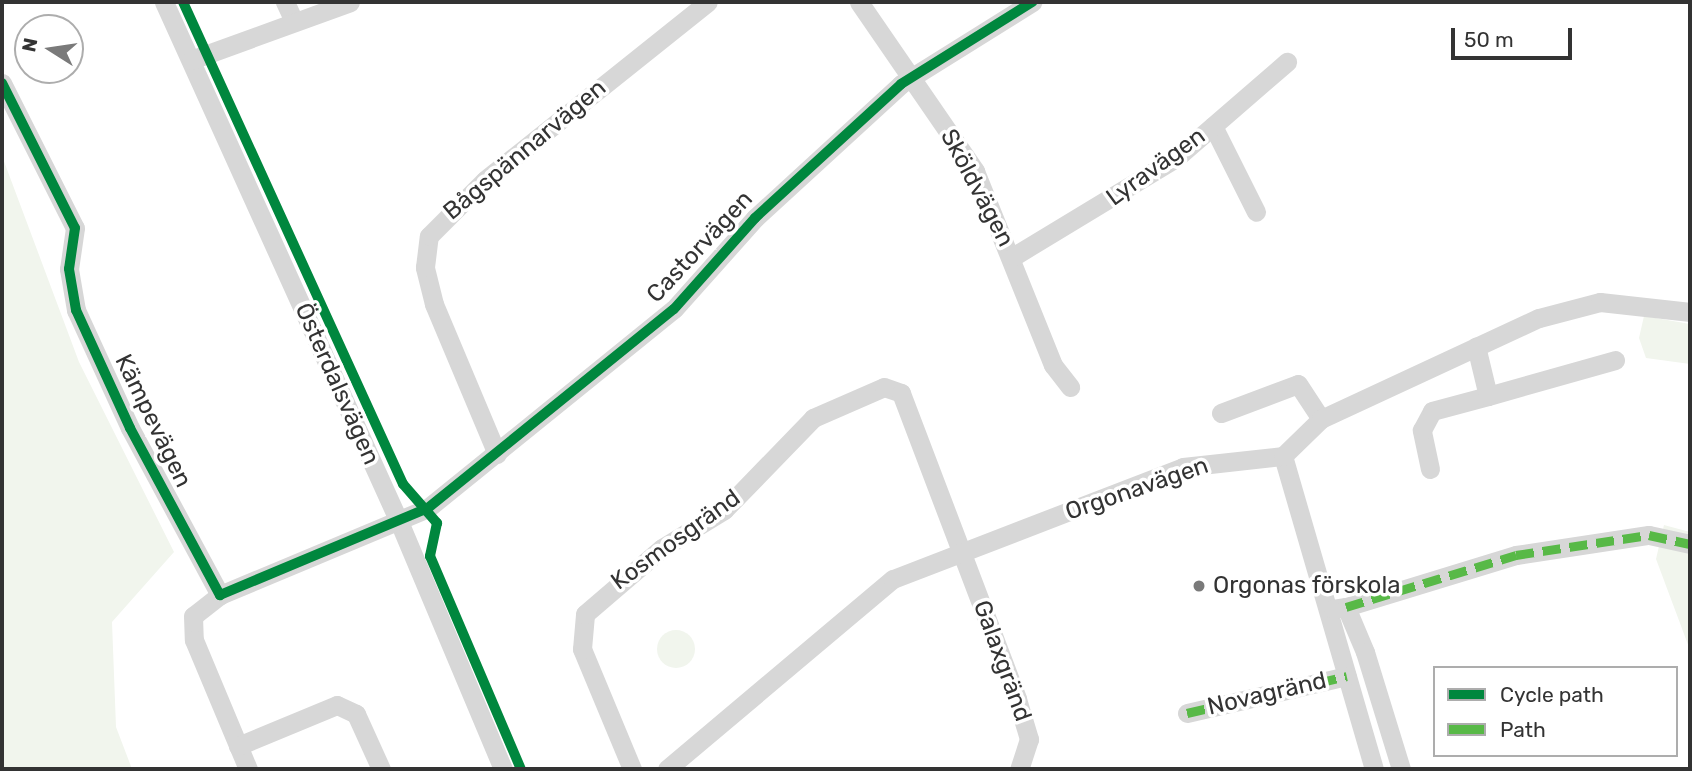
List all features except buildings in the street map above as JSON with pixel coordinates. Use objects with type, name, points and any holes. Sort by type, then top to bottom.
[{"type":"street","name":"Österdalsvägen","points":[[164,2],[400,524],[503,769]]},
{"type":"street","points":[[285,2],[294,20]]},
{"type":"street","points":[[191,60],[294,20],[350,2]]},
{"type":"street","name":"Bågspännarvägen","points":[[497,454],[434,304],[425,267],[429,236],[485,180],[708,2]]},
{"type":"street","name":"Sköldvägen","points":[[859,2],[914,77],[975,171],[1014,256],[1053,365],[1070,387]]},
{"type":"street","name":"Castorvägen","points":[[400,524],[497,454],[674,309],[755,218],[914,77],[1032,2]]},
{"type":"street","name":"Lyravägen","points":[[1014,256],[1123,194],[1213,126],[1287,62]]},
{"type":"street","name":"Kämpevägen","points":[[2,83],[75,228],[69,269],[76,310],[130,428],[220,595]]},
{"type":"street","points":[[1213,126],[1256,212]]},
{"type":"street","points":[[1401,769],[1337,608],[1283,456],[1321,419],[1539,318],[1601,302],[1690,312]]},
{"type":"street","points":[[1476,346],[1488,396]]},
{"type":"street","points":[[1430,469],[1422,430],[1432,411],[1615,360]]},
{"type":"street","points":[[1221,413],[1298,384],[1321,419]]},
{"type":"street","name":"Kosmosgränd","points":[[632,769],[582,649],[586,614],[662,548],[723,510],[813,418],[884,387],[901,393],[961,553]]},
{"type":"street","name":"Orgonavägen","points":[[667,769],[711,738],[866,595],[961,553],[1184,467],[1283,456]]},
{"type":"street","points":[[248,769],[194,640],[193,616],[220,595],[400,524]]},
{"type":"street","points":[[1337,608],[1516,555],[1649,535],[1690,544]]},
{"type":"street","name":"Galaxgränd","points":[[961,553],[1029,739],[1019,769]]},
{"type":"street","points":[[1337,608],[1347,676],[1374,769]]},
{"type":"street","name":"Novagränd","points":[[1187,713],[1347,676]]},
{"type":"street","points":[[238,747],[337,705],[356,714],[381,769]]},
{"type":"shaded area","points":[[2,156],[79,362],[174,552],[112,622],[116,727],[132,769],[2,769]]},
{"type":"shaded area","points":[[1644,316],[1690,324],[1690,364],[1646,358],[1639,338]]},
{"type":"shaded area","points":[[1664,525],[1690,532],[1690,650],[1656,559]]},
{"type":"shaded area","points":[[676,630],[690,635],[695,649],[690,663],[676,668],[662,663],[657,649],[662,635]]},
{"type":"marked path","points":[[1346,607],[1516,555],[1649,535],[1690,544]]},
{"type":"marked path","points":[[1187,713],[1347,676]]},
{"type":"cycle path","points":[[183,2],[403,484],[437,523],[430,556],[521,769]]},
{"type":"cycle path","points":[[2,83],[75,228],[69,269],[76,310],[130,428],[220,595],[428,508],[674,309],[755,218],[901,84],[1032,2]]},
{"type":"place","name":"Orgonas förskola","points":[[1199,586]]}]
